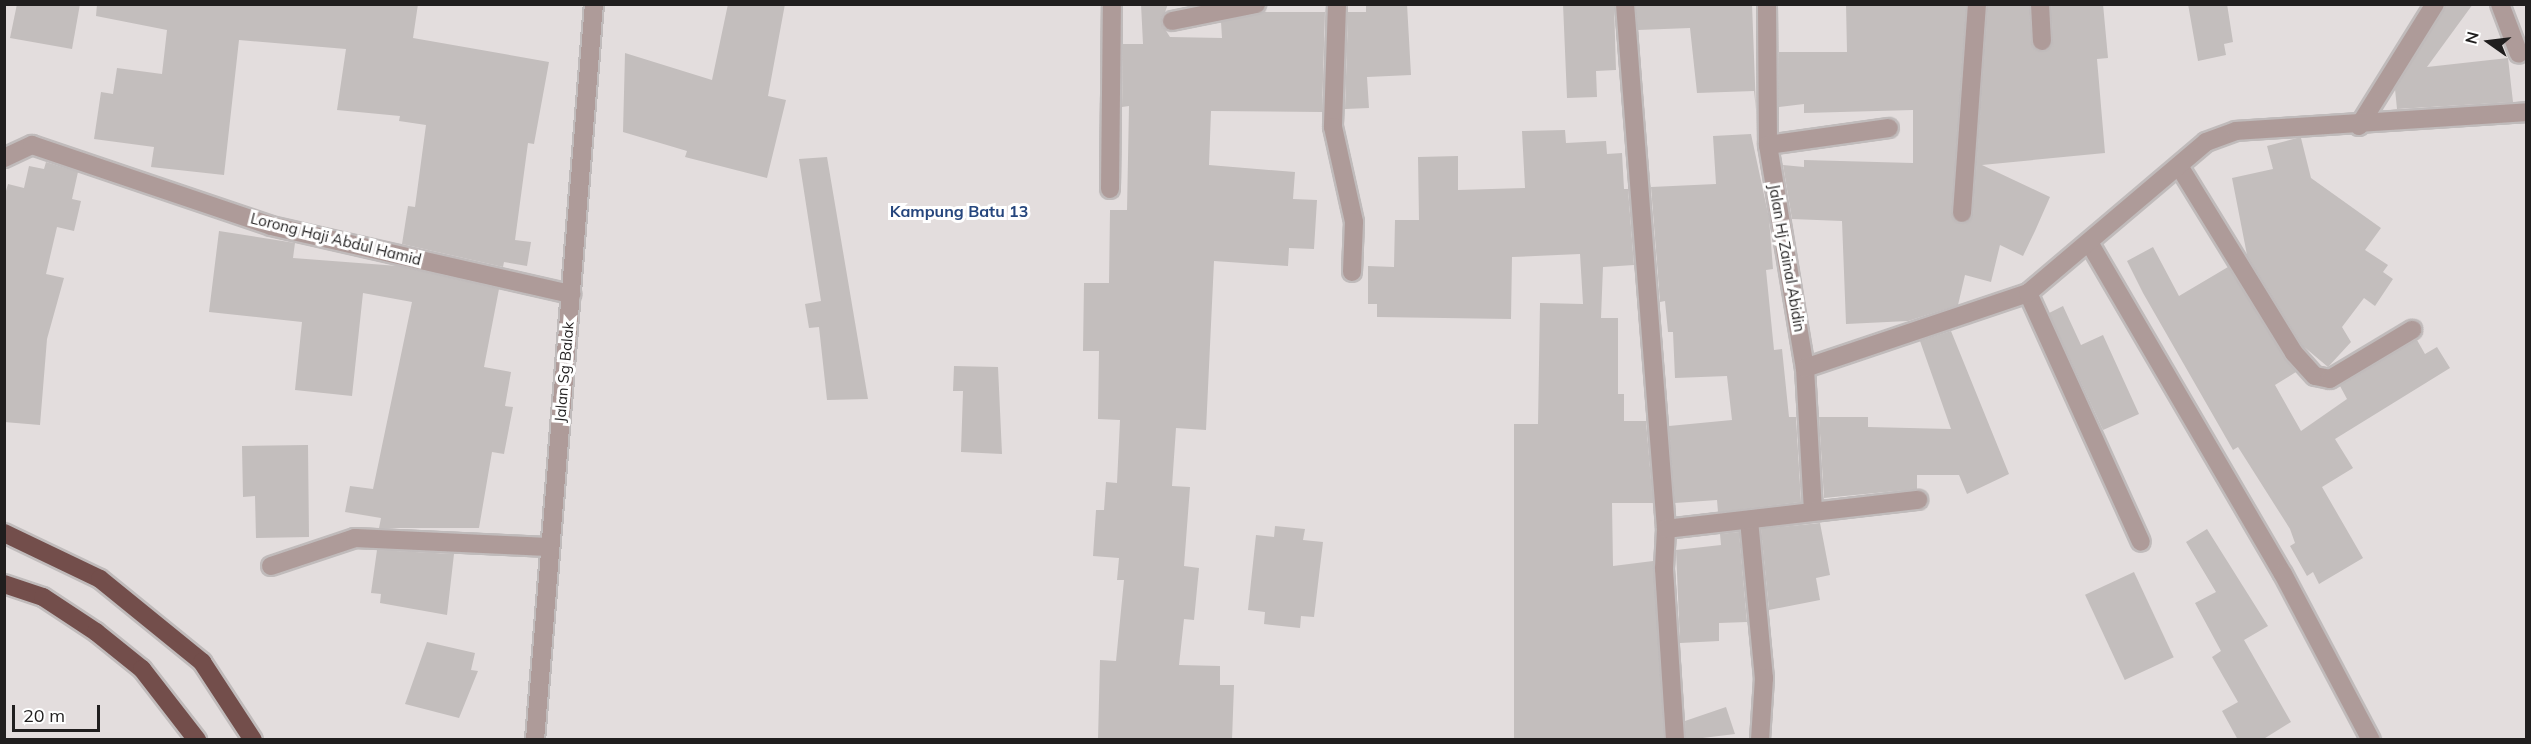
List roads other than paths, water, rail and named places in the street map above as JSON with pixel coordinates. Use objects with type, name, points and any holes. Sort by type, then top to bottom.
[{"type":"highway","points":[[4,533],[100,579],[193,654],[253,740]]},
{"type":"highway","points":[[4,584],[43,597],[96,632],[141,669],[197,740]]},
{"type":"street","name":"Jalan Sg Balak","points":[[536,740],[548,548],[594,4]]},
{"type":"street","points":[[1110,189],[1112,4]]},
{"type":"street","points":[[1172,21],[1257,4]]},
{"type":"street","points":[[1337,4],[1334,127],[1354,222],[1352,272]]},
{"type":"street","points":[[1625,4],[1666,529],[1664,569],[1675,740]]},
{"type":"street","name":"Jalan Hj Zainal Abidin","points":[[1767,4],[1768,145],[1805,368],[1813,511]]},
{"type":"street","points":[[1962,213],[1977,4]]},
{"type":"street","points":[[2040,4],[2042,41]]},
{"type":"street","points":[[2359,126],[2435,4]]},
{"type":"street","points":[[2500,4],[2519,54]]},
{"type":"street","points":[[1805,368],[2028,293],[2090,244],[2206,142],[2236,131],[2359,126],[2526,112]]},
{"type":"street","points":[[1768,145],[1889,128]]},
{"type":"street","name":"Lorong Haji Abdul Hamid","points":[[4,158],[32,145],[271,226],[571,294]]},
{"type":"street","points":[[2179,166],[2294,353],[2315,376],[2330,379],[2412,330]]},
{"type":"street","points":[[2090,244],[2283,574],[2371,740]]},
{"type":"street","points":[[2028,293],[2141,542]]},
{"type":"street","points":[[1666,529],[1918,500]]},
{"type":"street","points":[[1749,520],[1764,678],[1760,740]]},
{"type":"street","points":[[271,566],[355,538],[548,548]]},
{"type":"district","name":"Kampung Batu 13","points":[[959,211]]}]
